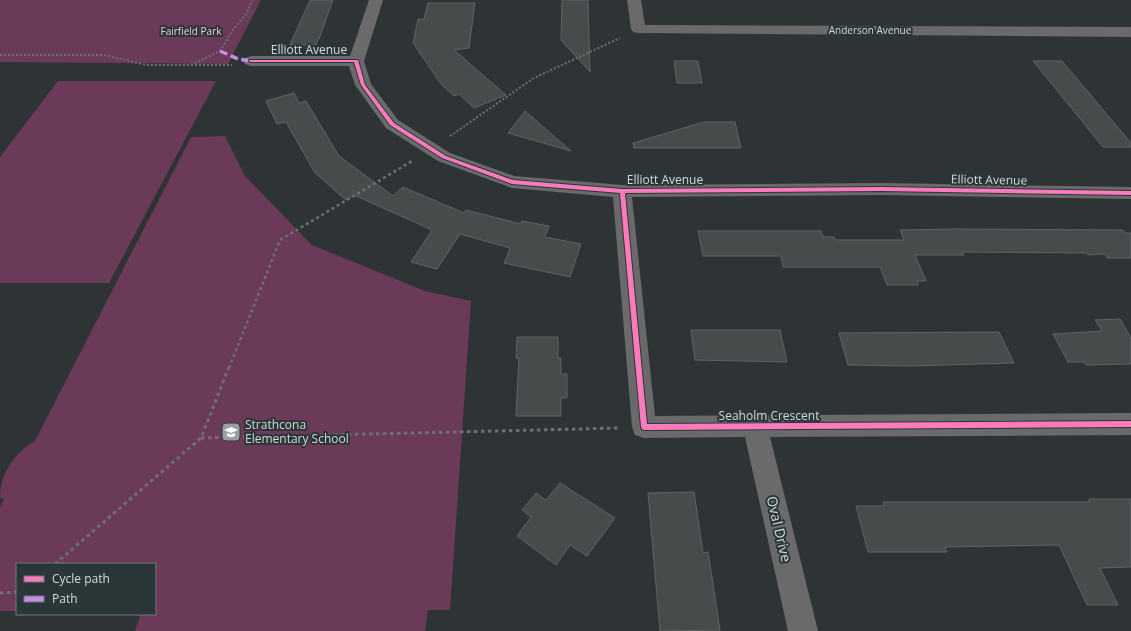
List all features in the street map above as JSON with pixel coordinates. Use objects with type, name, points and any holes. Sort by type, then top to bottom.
[{"type":"street","points":[[356,60],[376,0]]},
{"type":"street","points":[[634,0],[638,29]]},
{"type":"street","name":"Anderson Avenue","points":[[638,29],[1131,32]]},
{"type":"street","name":"Elliott Avenue","points":[[251,60],[356,60],[363,85],[392,124],[444,157],[512,182],[622,191],[881,189],[1131,193]]},
{"type":"street","points":[[622,191],[644,427]]},
{"type":"street","name":"Seaholm Crescent","points":[[644,427],[1131,424]]},
{"type":"street","name":"Oval Drive","points":[[755,427],[803,631]]},
{"type":"path","points":[[191,65],[220,51],[232,31],[247,13],[252,0]]},
{"type":"path","points":[[56,563],[201,438],[280,240],[431,149],[534,78],[638,29]]},
{"type":"path","points":[[0,56],[104,55],[146,65],[163,66],[234,65],[251,60]]},
{"type":"path","points":[[201,438],[644,427]]},
{"type":"path","points":[[0,593],[16,592]]},
{"type":"green space","name":"Fairfield Park","points":[[0,0],[261,0],[228,64],[0,62]]},
{"type":"green space","points":[[58,81],[216,81],[109,283],[0,283],[0,157]]},
{"type":"green space","name":"Strathcona Elementary School","points":[[225,136],[245,176],[312,245],[425,291],[471,301],[450,610],[428,610],[425,631],[135,631],[141,615],[156,615],[156,563],[16,563],[16,611],[0,611],[0,508],[4,499],[0,498],[6,473],[15,458],[27,446],[35,441],[191,137]]},
{"type":"building","points":[[310,0],[333,0],[319,39],[316,45],[290,45]]},
{"type":"building","points":[[562,0],[588,0],[590,72],[561,40]]},
{"type":"building","points":[[428,3],[475,3],[469,48],[454,50],[506,95],[474,108],[459,94],[454,96],[441,84],[413,43],[418,19],[424,19]]},
{"type":"building","points":[[674,61],[698,61],[702,83],[677,83]]},
{"type":"building","points":[[1033,61],[1062,61],[1131,143],[1131,147],[1103,147]]},
{"type":"building","points":[[294,93],[299,103],[306,101],[339,156],[393,196],[403,187],[464,213],[466,210],[521,224],[522,221],[549,226],[545,237],[581,244],[570,277],[504,263],[510,248],[460,234],[437,269],[411,262],[432,230],[354,195],[346,200],[315,173],[286,122],[277,124],[266,101]]},
{"type":"building","points":[[525,111],[571,151],[508,133]]},
{"type":"building","points":[[704,122],[735,122],[741,148],[634,148],[633,143]]},
{"type":"building","points":[[900,230],[1123,230],[1125,233],[1131,233],[1131,258],[1107,258],[1105,254],[1088,255],[1087,253],[962,252],[964,255],[915,255],[926,281],[917,281],[918,285],[887,285],[880,267],[783,267],[781,256],[703,256],[698,231],[821,231],[823,237],[834,237],[835,240],[904,240]]},
{"type":"building","points":[[1120,319],[1131,338],[1131,364],[1086,365],[1084,362],[1068,362],[1053,334],[1102,331],[1095,320]]},
{"type":"building","points":[[691,330],[780,330],[787,362],[695,360]]},
{"type":"building","points":[[999,332],[1014,363],[910,366],[848,365],[839,333]]},
{"type":"building","points":[[517,337],[558,337],[558,358],[561,358],[561,374],[567,374],[567,398],[561,398],[561,416],[516,416],[519,358],[516,358]]},
{"type":"building","points":[[560,483],[615,518],[587,556],[570,545],[556,565],[517,536],[531,517],[522,510],[536,493],[546,500]]},
{"type":"building","points":[[694,492],[703,553],[708,552],[720,630],[660,631],[648,493]]},
{"type":"building","points":[[1089,499],[1131,499],[1131,567],[1100,568],[1118,605],[1087,605],[1059,545],[945,547],[947,552],[868,552],[856,506],[884,506],[883,502],[1090,502]]},
{"type":"marked path","points":[[220,51],[238,59],[251,61]]},
{"type":"cycle path","points":[[251,61],[356,61],[363,85],[392,124],[444,157],[512,182],[622,191],[881,189],[1131,193]]},
{"type":"cycle path","points":[[622,191],[644,427],[1131,424]]},
{"type":"place","name":"Strathcona Elementary School","points":[[231,432]]}]
